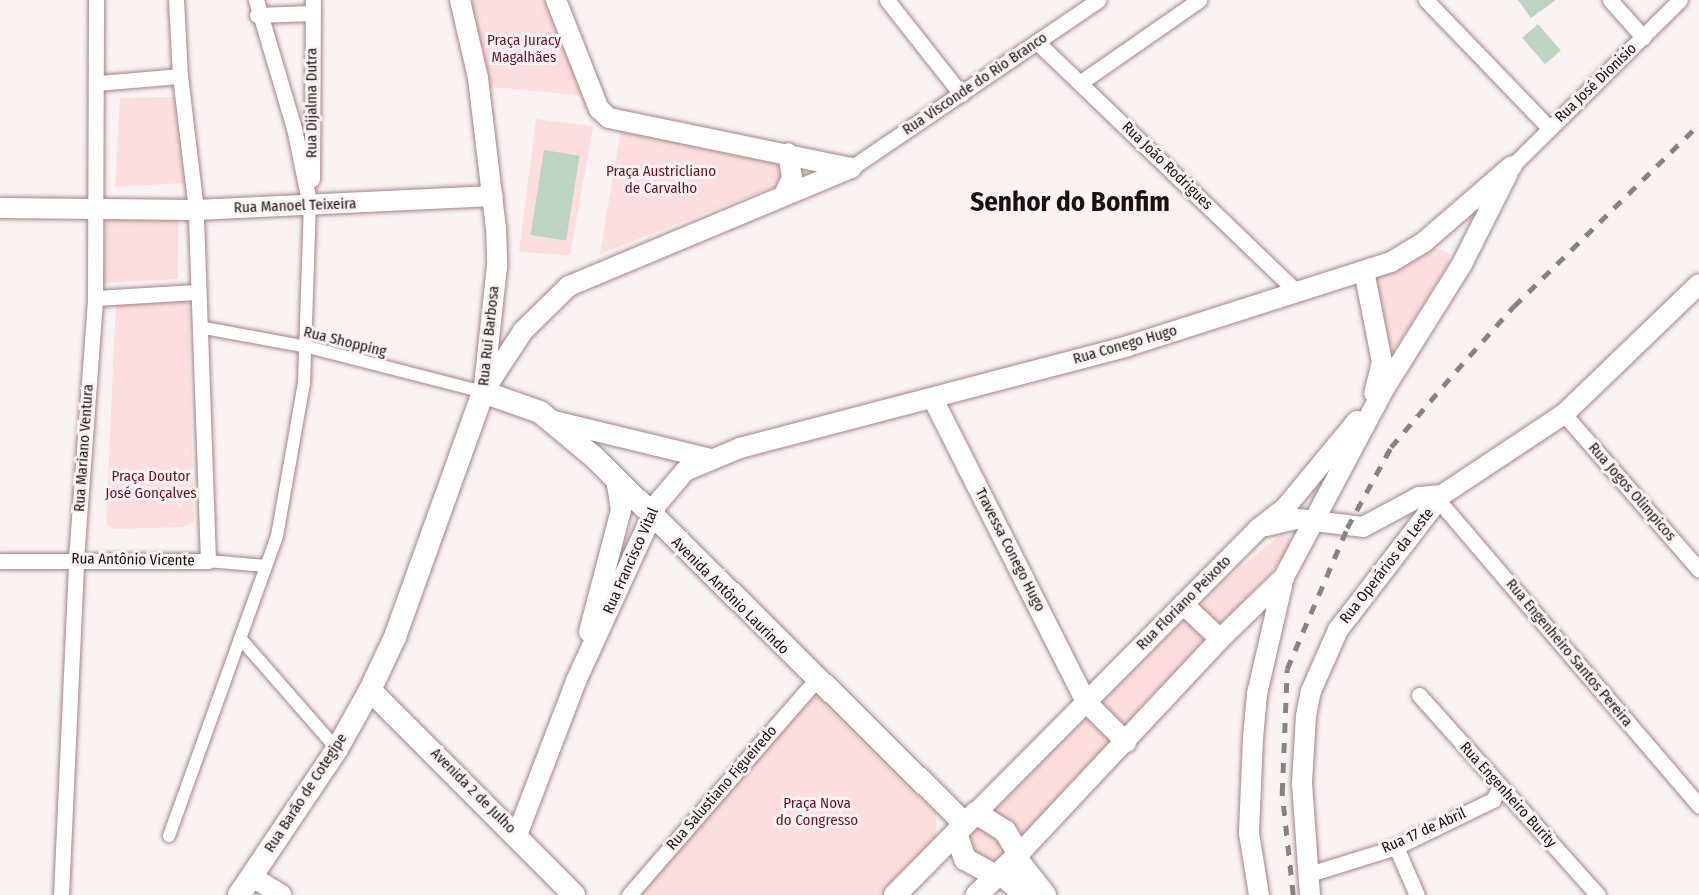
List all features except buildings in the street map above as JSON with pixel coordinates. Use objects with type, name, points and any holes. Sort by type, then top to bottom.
[{"type":"main road","name":"Avenida Antônio Laurindo","points":[[483,392],[547,419],[616,479],[653,520],[965,823]]},
{"type":"main road","name":"Rua Rui Barbosa","points":[[370,690],[395,637],[483,392]]},
{"type":"main road","name":"Rua Barão de Cotegipe","points":[[239,895],[337,749],[370,690]]},
{"type":"main road","name":"Avenida 2 de Julho","points":[[370,690],[517,835],[574,895]]},
{"type":"main road","points":[[1025,895],[1008,866],[1005,831],[965,823],[965,859],[1008,866],[1045,895]]},
{"type":"main road","name":"Rua Floriano Peixoto","points":[[895,895],[965,823]]},
{"type":"main road","points":[[977,895],[1008,866]]},
{"type":"street","name":"Rua Mariano Ventura","points":[[61,895],[76,559],[95,298],[98,83],[96,0]]},
{"type":"street","points":[[176,0],[180,76],[196,210],[197,292],[208,561]]},
{"type":"street","name":"Rua Rui Barbosa","points":[[460,0],[478,78],[494,196],[497,266],[483,392]]},
{"type":"street","points":[[556,0],[599,109],[609,118],[788,153],[850,168]]},
{"type":"street","points":[[887,0],[962,94]]},
{"type":"street","name":"Rua Visconde do Rio Branco","points":[[850,168],[1098,0]]},
{"type":"street","points":[[1080,82],[1199,0]]},
{"type":"street","points":[[1426,0],[1549,128]]},
{"type":"street","points":[[1610,0],[1643,37]]},
{"type":"street","name":"Rua José Dionisio","points":[[1512,166],[1680,0]]},
{"type":"street","points":[[169,836],[279,524],[308,347],[310,206],[294,128],[257,7],[312,7]]},
{"type":"street","name":"Rua Dijalma Dutra","points":[[310,206],[312,7]]},
{"type":"street","name":"Rua João Rodrigues","points":[[1037,42],[1296,291]]},
{"type":"street","points":[[98,83],[180,76]]},
{"type":"street","points":[[784,195],[792,178],[788,153]]},
{"type":"street","points":[[1259,895],[1249,833],[1251,759],[1257,694],[1284,577],[1384,389],[1462,264],[1512,166]]},
{"type":"street","name":"Rua Conego Hugo","points":[[707,458],[1128,346],[1296,291],[1364,272],[1409,253],[1512,166]]},
{"type":"street","points":[[483,392],[523,331],[568,286],[850,168]]},
{"type":"street","name":"Rua Manoel Teixeira","points":[[0,208],[196,210],[494,196]]},
{"type":"street","points":[[1435,231],[1479,228]]},
{"type":"street","name":"Rua Floriano Peixoto","points":[[965,823],[1322,467],[1379,384],[1382,362],[1364,272]]},
{"type":"street","name":"Rua Operários da Leste","points":[[1310,895],[1306,875],[1302,783],[1311,691],[1338,630],[1440,498],[1564,414],[1699,284]]},
{"type":"street","points":[[95,298],[197,292]]},
{"type":"street","name":"Rua Shopping","points":[[199,327],[308,347],[483,392]]},
{"type":"street","name":"Travessa Conego Hugo","points":[[933,399],[1086,702],[1126,742]]},
{"type":"street","name":"Rua Jogos Olimpicos","points":[[1564,414],[1699,570]]},
{"type":"street","points":[[547,419],[707,458]]},
{"type":"street","name":"Rua Francisco Vital","points":[[517,835],[576,681],[653,520],[672,484],[707,458]]},
{"type":"street","name":"Rua Francisco Vital","points":[[576,681],[621,510],[616,479]]},
{"type":"street","points":[[1258,529],[1297,519],[1363,527],[1419,497],[1440,498]]},
{"type":"street","name":"Rua Engenheiro Santos Pereira","points":[[1440,498],[1699,806]]},
{"type":"street","name":"Rua Antônio Vicente","points":[[0,561],[76,559],[208,561],[266,566]]},
{"type":"street","points":[[1008,866],[1220,639],[1284,577]]},
{"type":"street","points":[[1183,604],[1220,639]]},
{"type":"street","points":[[240,638],[337,749]]},
{"type":"street","name":"Rua Salustiano Figueiredo","points":[[629,895],[816,680]]},
{"type":"street","name":"Rua Engenheiro Burity","points":[[1419,695],[1598,895]]},
{"type":"street","name":"Rua 17 de Abril","points":[[1306,875],[1396,847],[1493,800],[1500,787]]},
{"type":"street","points":[[1396,847],[1417,895]]},
{"type":"street","points":[[251,876],[281,895]]},
{"type":"green space","name":"Praça Juracy Magalhães","points":[[471,0],[549,0],[587,96],[491,87]]},
{"type":"green space","points":[[174,97],[184,183],[115,187],[120,98]]},
{"type":"green space","name":"Praça Austricliano de Carvalho","points":[[536,119],[593,126],[570,255],[519,252]]},
{"type":"green space","name":"Praça Austricliano de Carvalho","points":[[622,123],[780,156],[785,167],[775,186],[600,254]]},
{"type":"green space","points":[[178,210],[178,279],[103,283],[107,216]]},
{"type":"green space","points":[[1435,248],[1449,253],[1449,263],[1392,353],[1373,272]]},
{"type":"green space","name":"Praça Doutor José Gonçalves","points":[[188,298],[194,522],[182,527],[115,529],[106,524],[116,301]]},
{"type":"green space","points":[[1279,536],[1289,537],[1290,551],[995,870],[962,840],[1224,581]]},
{"type":"green space","name":"Praça Nova do Congresso","points":[[813,690],[936,813],[937,845],[886,895],[636,895]]},
{"type":"railway","points":[[1293,895],[1282,793],[1287,669],[1347,528],[1391,447],[1456,371],[1514,306],[1699,124]]},
{"type":"district","name":"Senhor do Bonfim","points":[[1070,203]]}]
